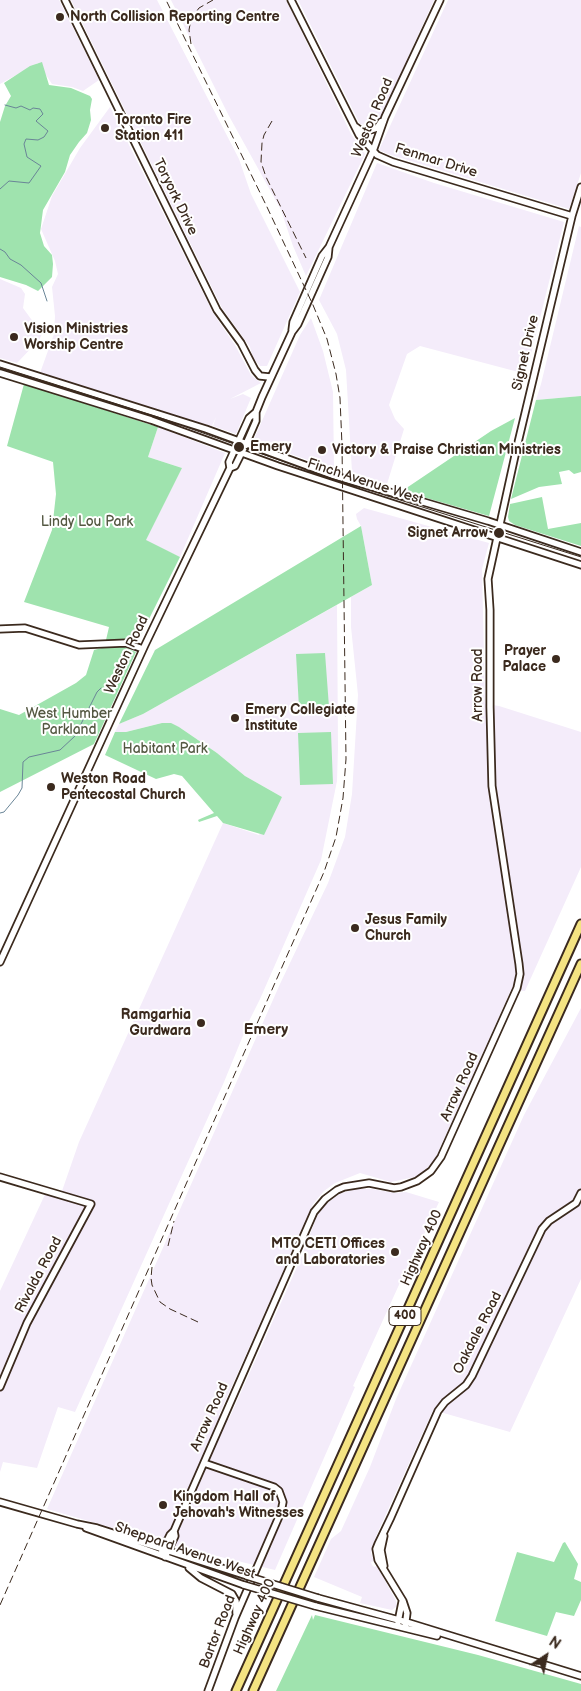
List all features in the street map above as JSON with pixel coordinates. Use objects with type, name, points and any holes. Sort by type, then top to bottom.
[{"type":"highway","name":"Highway 400","points":[[236,1691],[581,924]]},
{"type":"highway","name":"Highway 400","points":[[253,1691],[581,964]]},
{"type":"street","name":"Toryork Drive","points":[[65,0],[215,306],[241,343],[252,366],[258,372],[263,371],[269,376]]},
{"type":"street","name":"Fenmar Drive","points":[[291,0],[359,135],[373,151],[393,162],[572,216]]},
{"type":"street","name":"Weston Road","points":[[230,468],[235,466],[246,444],[256,421],[256,412],[269,376],[298,324],[386,117],[440,0]]},
{"type":"street","points":[[353,123],[361,131],[371,131],[377,128],[386,117]]},
{"type":"street","name":"Signet Drive","points":[[497,537],[572,216],[581,187]]},
{"type":"street","name":"Finch Avenue West","points":[[0,364],[239,441],[332,476],[499,525],[581,552]]},
{"type":"street","name":"Finch Avenue West","points":[[0,373],[151,420],[314,479],[581,565]]},
{"type":"street","name":"Weston Road","points":[[0,962],[143,649],[230,468],[229,462],[249,418],[256,412]]},
{"type":"street","name":"Arrow Road","points":[[163,1556],[170,1534],[174,1531],[314,1212],[325,1198],[344,1186],[369,1183],[401,1187],[417,1181],[431,1170],[441,1157],[517,988],[520,974],[519,964],[492,786],[488,579],[497,537]]},
{"type":"street","points":[[0,629],[25,628],[79,645],[126,643],[143,649]]},
{"type":"street","name":"Rivalda Road","points":[[0,1177],[91,1204],[27,1323],[0,1387]]},
{"type":"street","name":"Oakdale Road","points":[[402,1624],[407,1613],[384,1571],[381,1550],[391,1517],[438,1411],[445,1402],[466,1385],[472,1376],[542,1229],[549,1221],[576,1203],[581,1193]]},
{"type":"street","name":"Bartor Road","points":[[204,1463],[269,1485],[279,1491],[282,1496],[282,1508],[208,1691]]},
{"type":"street","name":"Sheppard Avenue West","points":[[0,1502],[97,1528],[402,1624],[581,1676]]},
{"type":"street","name":"Sheppard Avenue West","points":[[77,1524],[94,1532],[244,1585],[314,1606],[402,1624]]},
{"type":"street","points":[[185,1565],[201,1578],[233,1596],[236,1606],[236,1618]]},
{"type":"shaded area","points":[[0,0],[59,0],[99,80],[83,91],[52,84],[38,63],[0,84]]},
{"type":"shaded area","points":[[71,0],[157,0],[239,159],[251,194],[300,292],[267,366],[260,366],[253,358],[250,347],[222,308]]},
{"type":"shaded area","points":[[171,0],[286,0],[351,134],[365,154],[306,276],[293,246],[281,210],[229,116]]},
{"type":"shaded area","points":[[298,0],[434,0],[379,121],[371,126],[360,124]]},
{"type":"shaded area","points":[[448,0],[581,0],[581,173],[569,209],[379,150]]},
{"type":"shaded area","points":[[110,107],[213,313],[235,345],[251,375],[261,383],[230,399],[243,394],[251,398],[236,434],[213,426],[216,417],[212,426],[122,401],[40,373],[54,334],[55,316],[52,287],[58,274],[55,261],[41,229],[52,196],[80,148]]},
{"type":"shaded area","points":[[377,163],[434,183],[564,222],[526,374],[420,346],[407,354],[389,405],[395,419],[404,429],[387,484],[352,472],[346,370],[337,334],[319,300]]},
{"type":"shaded area","points":[[579,226],[581,227],[581,396],[536,400],[541,384]]},
{"type":"shaded area","points":[[0,279],[21,288],[25,294],[23,308],[42,334],[39,340],[17,363],[0,358]]},
{"type":"shaded area","points":[[311,318],[323,351],[333,392],[334,469],[256,442],[254,439],[300,335]]},
{"type":"shaded area","points":[[158,427],[225,453],[180,557],[145,541],[182,468],[148,457]]},
{"type":"shaded area","points":[[364,508],[489,543],[482,569],[485,704],[499,706],[581,732],[581,867],[525,991],[511,990],[434,1161],[419,1176],[391,1182],[360,1173],[335,1183],[324,1191],[313,1204],[219,1415],[229,1419],[301,1258],[317,1216],[326,1204],[339,1194],[355,1189],[372,1189],[395,1193],[406,1192],[439,1202],[420,1243],[418,1243],[353,1386],[355,1387],[275,1570],[179,1547],[47,1509],[280,984],[328,883],[345,837],[352,794],[358,695],[351,627],[351,597],[372,585],[361,526],[356,514]]},
{"type":"shaded area","points":[[337,605],[337,781],[321,860],[249,1021],[224,1082],[75,1412],[58,1407],[37,1468],[3,1462],[0,1472],[0,1291],[48,1188],[62,1191],[79,1142],[223,823],[259,835],[282,797],[245,776],[217,753],[179,727],[162,723],[126,732],[115,732],[119,724],[143,714]]},
{"type":"shaded area","points":[[581,1008],[581,1279],[510,1432],[433,1410],[377,1534],[371,1553],[374,1561],[371,1562],[372,1565],[374,1567],[377,1566],[397,1606],[392,1610],[360,1603],[362,1597],[314,1577],[331,1539],[341,1531],[370,1467],[396,1399],[524,1115]]},
{"type":"green space","points":[[42,62],[49,85],[71,88],[90,96],[92,99],[91,120],[87,133],[70,155],[65,172],[43,210],[40,233],[44,246],[52,255],[53,264],[52,277],[38,291],[0,277],[0,122],[5,106],[11,96],[4,83],[30,66]]},
{"type":"green space","name":"Lindy Lou Park","points":[[24,384],[158,427],[148,457],[182,468],[146,540],[180,557],[137,643],[126,640],[106,640],[109,627],[24,602],[52,530],[56,494],[53,462],[7,446]]},
{"type":"green space","points":[[581,396],[581,472],[574,474],[569,470],[559,472],[562,484],[539,487],[511,499],[536,400]]},
{"type":"green space","points":[[515,418],[489,516],[402,491],[491,431]]},
{"type":"green space","points":[[542,497],[548,529],[581,523],[581,546],[515,525],[509,521],[510,504]]},
{"type":"green space","points":[[361,526],[372,585],[143,714],[119,724],[155,650]]},
{"type":"green space","name":"West Humber Parkland","points":[[110,646],[121,646],[136,652],[94,744],[0,792],[0,709],[19,715],[76,683],[86,675],[94,650]]},
{"type":"green space","points":[[325,653],[329,707],[299,708],[296,654]]},
{"type":"green space","name":"Habitant Park","points":[[162,723],[171,723],[179,727],[217,753],[245,776],[282,797],[264,835],[223,823],[217,816],[199,822],[198,820],[214,813],[182,776],[174,774],[156,779],[105,755],[115,732],[126,732]]},
{"type":"green space","points":[[331,732],[333,784],[300,785],[298,733]]},
{"type":"green space","points":[[565,1542],[578,1564],[574,1579],[581,1582],[581,1600],[574,1616],[556,1612],[547,1636],[495,1621],[517,1552],[554,1562]]},
{"type":"green space","points":[[312,1615],[313,1620],[315,1615],[478,1655],[581,1684],[581,1691],[276,1691]]},
{"type":"waterway","points":[[0,189],[9,181],[29,183],[41,166],[27,157],[24,144],[26,139],[38,140],[44,137],[48,131],[36,121],[43,114],[40,109],[33,108],[30,110],[21,106],[16,108],[5,105]]},
{"type":"waterway","points":[[0,249],[41,283],[47,301]]},
{"type":"waterway","points":[[0,813],[4,812],[22,788],[23,762],[29,757],[60,750],[75,736],[97,692],[101,688]]},
{"type":"tram line","points":[[0,367],[158,417],[324,476],[581,557]]},
{"type":"railway","points":[[0,1605],[324,872],[336,837],[343,798],[346,759],[342,445],[340,398],[336,374],[327,339],[313,305],[166,0]]},
{"type":"railway","points":[[191,44],[189,30],[191,19],[199,8],[213,0]]},
{"type":"railway","points":[[272,121],[264,135],[261,162],[266,177],[306,258]]},
{"type":"railway","points":[[168,1246],[174,1221]]},
{"type":"railway","points":[[152,1267],[152,1285],[160,1302],[170,1309],[198,1322]]},
{"type":"place","name":"North Collision Reporting Centre","points":[[60,17]]},
{"type":"place","name":"Toronto Fire Station 411","points":[[105,128]]},
{"type":"place","name":"Vision Ministries Worship Centre","points":[[14,337]]},
{"type":"place","name":"Emery","points":[[239,447]]},
{"type":"place","name":"Victory & Praise Christian Ministries","points":[[322,450]]},
{"type":"place","name":"Signet Arrow","points":[[499,533]]},
{"type":"place","name":"Prayer Palace","points":[[556,659]]},
{"type":"place","name":"Emery Collegiate Institute","points":[[235,718]]},
{"type":"place","name":"Weston Road Pentecostal Church","points":[[51,787]]},
{"type":"place","name":"Jesus Family Church","points":[[355,928]]},
{"type":"place","name":"Ramgarhia Gurdwara","points":[[201,1023]]},
{"type":"place","name":"MTO CETI Offices and Laboratories","points":[[395,1252]]},
{"type":"place","name":"Kingdom Hall of Jehovah's Witnesses","points":[[163,1505]]},
{"type":"district","name":"Emery","points":[[266,1030]]}]
